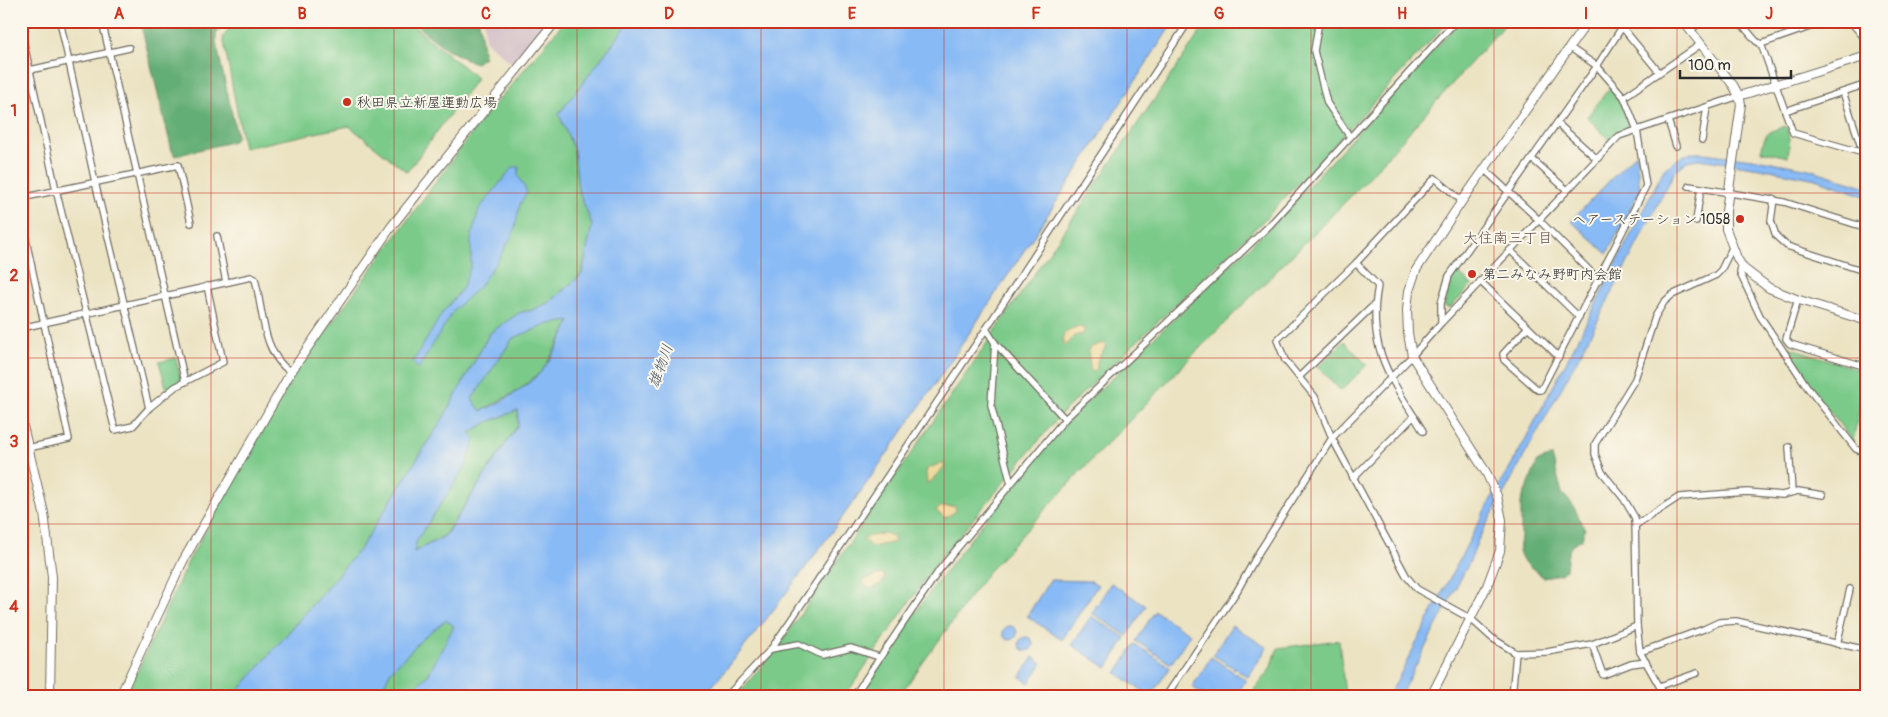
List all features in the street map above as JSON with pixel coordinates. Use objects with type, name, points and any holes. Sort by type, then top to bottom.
[{"type":"street","points":[[60,21],[95,182],[149,408]]},
{"type":"street","points":[[102,21],[185,382]]},
{"type":"street","points":[[120,696],[182,561],[291,372],[391,227],[556,21]]},
{"type":"street","points":[[727,696],[771,649],[986,329],[1189,21]]},
{"type":"street","points":[[1319,21],[1314,51],[1327,104],[1350,137]]},
{"type":"street","points":[[854,696],[940,569],[1065,419],[1270,225],[1456,21]]},
{"type":"street","points":[[1431,696],[1487,586],[1500,551],[1502,520],[1497,496],[1487,474],[1412,356],[1408,333],[1407,310],[1409,291],[1416,270],[1588,21]]},
{"type":"street","points":[[1683,21],[1733,84],[1741,104],[1726,211],[1726,229],[1732,248],[1741,265],[1753,278],[1769,288],[1867,321]]},
{"type":"street","points":[[1690,30],[1701,21]]},
{"type":"street","points":[[1739,21],[1756,41],[1762,44],[1792,133],[1865,153]]},
{"type":"street","points":[[1794,21],[1801,30]]},
{"type":"street","points":[[1762,44],[1827,21]]},
{"type":"street","points":[[1850,21],[1867,41]]},
{"type":"street","points":[[1441,323],[1440,303],[1449,276],[1597,66],[1624,24],[1659,72]]},
{"type":"street","points":[[21,30],[56,190],[115,430],[134,426],[149,408],[185,382],[223,362],[207,286]]},
{"type":"street","points":[[1624,97],[1701,44]]},
{"type":"street","points":[[1528,327],[1503,354],[1504,360],[1538,390],[1541,390],[1646,186],[1637,130],[1624,97],[1597,66],[1569,47]]},
{"type":"street","points":[[21,72],[129,48]]},
{"type":"street","points":[[1166,696],[1237,590],[1332,438],[1412,356],[1480,281],[1619,136],[1867,56]]},
{"type":"street","points":[[1785,111],[1867,84]]},
{"type":"street","points":[[1843,92],[1865,153]]},
{"type":"street","points":[[1702,140],[1708,107]]},
{"type":"street","points":[[1668,120],[1676,146]]},
{"type":"street","points":[[1557,123],[1597,160]]},
{"type":"street","points":[[1532,159],[1567,190]]},
{"type":"street","points":[[21,198],[178,165],[191,223]]},
{"type":"street","points":[[1484,169],[1539,220],[1599,280]]},
{"type":"street","points":[[1462,201],[1435,178],[1356,264],[1277,340],[1286,360],[1315,397],[1332,438],[1353,478],[1407,577],[1417,589],[1471,619],[1492,638],[1516,653],[1547,652],[1592,644],[1637,626]]},
{"type":"street","points":[[1689,186],[1774,200],[1867,228]]},
{"type":"street","points":[[1696,221],[1700,188]]},
{"type":"street","points":[[1774,200],[1771,222],[1776,236],[1787,246],[1867,272]]},
{"type":"street","points":[[21,217],[68,440],[28,448]]},
{"type":"street","points":[[216,236],[226,282]]},
{"type":"street","points":[[1665,696],[1640,652],[1637,626],[1636,525],[1633,512],[1602,472],[1595,444],[1635,379],[1655,317],[1664,302],[1672,295],[1716,275],[1721,270],[1732,248]]},
{"type":"street","points":[[1510,250],[1579,317]]},
{"type":"street","points":[[1356,264],[1378,286],[1375,304],[1377,341],[1391,378],[1423,431]]},
{"type":"street","points":[[1741,265],[1740,272],[1760,316],[1780,347],[1808,388],[1856,449],[1867,452]]},
{"type":"street","points":[[21,328],[248,277],[255,279],[270,345],[282,366],[291,372]]},
{"type":"street","points":[[1480,281],[1559,357]]},
{"type":"street","points":[[1798,299],[1786,339],[1790,344],[1867,367]]},
{"type":"street","points":[[1299,377],[1375,304]]},
{"type":"street","points":[[986,329],[1065,419]]},
{"type":"street","points":[[1780,347],[1788,341]]},
{"type":"street","points":[[996,342],[991,405],[1011,484]]},
{"type":"street","points":[[1353,478],[1414,416]]},
{"type":"street","points":[[21,418],[44,513],[52,577],[50,696]]},
{"type":"street","points":[[1788,447],[1792,492]]},
{"type":"street","points":[[1636,525],[1679,497],[1747,492],[1782,495],[1792,492],[1823,495]]},
{"type":"street","points":[[1837,644],[1850,589]]},
{"type":"street","points":[[1640,652],[1719,622],[1736,621],[1867,650]]},
{"type":"street","points":[[771,649],[799,644],[822,655],[851,648],[879,657]]},
{"type":"street","points":[[1592,644],[1603,675],[1631,664],[1646,662]]},
{"type":"street","points":[[1512,696],[1516,653]]},
{"type":"street","points":[[1660,686],[1697,673]]},
{"type":"shaded area","points":[[484,21],[549,21],[511,63],[485,40]]},
{"type":"green space","points":[[140,21],[226,21],[216,34],[216,42],[237,136],[234,141],[175,156],[172,151]]},
{"type":"green space","name":"秋田県立新屋運動広場","points":[[235,21],[407,21],[477,78],[407,172],[349,126],[244,148],[223,37]]},
{"type":"green space","points":[[411,21],[479,21],[484,57],[476,63],[467,60],[450,51]]},
{"type":"green space","points":[[565,21],[630,21],[559,114],[574,150],[578,188],[592,225],[582,274],[550,302],[533,310],[519,313],[490,333],[445,415],[360,549],[234,696],[126,696],[189,560],[299,367],[480,122]]},
{"type":"green space","points":[[1208,21],[1449,21],[1264,220],[1061,414],[934,566],[845,696],[737,696],[783,640]]},
{"type":"green space","points":[[1460,21],[1508,21],[1363,184],[1191,357],[1079,473],[988,572],[899,696],[857,696],[932,589],[995,507],[1067,421],[1272,225]]},
{"type":"green space","points":[[1610,87],[1622,106],[1628,125],[1626,130],[1617,132],[1609,140],[1587,117]]},
{"type":"green space","points":[[1786,126],[1790,138],[1788,157],[1761,151],[1768,134]]},
{"type":"green space","points":[[1457,272],[1472,285],[1450,308],[1444,306],[1451,282]]},
{"type":"green space","points":[[571,321],[543,370],[519,390],[481,411],[472,399],[513,338],[549,324]]},
{"type":"green space","points":[[1344,341],[1367,365],[1341,391],[1318,367]]},
{"type":"green space","points":[[1789,347],[1866,372],[1853,442],[1797,368]]},
{"type":"green space","points":[[176,358],[181,381],[167,390],[159,362]]},
{"type":"green space","points":[[518,410],[518,425],[444,536],[414,552],[417,540],[470,432],[488,422]]},
{"type":"green space","points":[[1552,456],[1562,493],[1572,504],[1585,529],[1582,539],[1573,544],[1569,551],[1566,569],[1561,574],[1543,577],[1523,561],[1519,551],[1521,502],[1538,461]]},
{"type":"green space","points":[[446,620],[454,626],[428,675],[406,696],[379,696],[390,672],[424,637]]},
{"type":"green space","points":[[1339,640],[1345,696],[1249,696],[1270,669],[1278,648]]},
{"type":"sand","points":[[1079,327],[1085,329],[1083,334],[1074,336],[1065,345],[1063,338],[1066,332]]},
{"type":"sand","points":[[1104,343],[1106,345],[1099,357],[1097,368],[1093,372],[1091,371],[1088,352],[1091,347]]},
{"type":"sand","points":[[941,463],[944,464],[944,467],[927,483],[927,469]]},
{"type":"sand","points":[[955,506],[956,511],[945,518],[936,511],[940,507]]},
{"type":"sand","points":[[884,533],[893,536],[895,542],[872,547],[864,538]]},
{"type":"sand","points":[[881,574],[885,578],[882,583],[871,589],[864,585],[864,580]]},
{"type":"water","name":"雄物川","points":[[630,21],[1174,21],[1011,270],[896,441],[835,528],[771,613],[704,696],[406,696],[428,675],[454,626],[446,620],[424,637],[390,672],[379,696],[234,696],[360,549],[445,415],[490,333],[519,313],[533,310],[550,302],[582,274],[592,225],[578,188],[574,150],[559,114]],"holes":[[[570,321],[547,365],[538,375],[497,404],[481,411],[472,399],[513,338],[549,324]],[[518,410],[518,425],[445,536],[414,552],[417,540],[465,467],[475,440],[470,432],[488,422]]]},
{"type":"water","points":[[1694,152],[1761,160],[1809,169],[1867,187],[1867,197],[1816,179],[1698,159],[1687,161],[1674,173],[1583,349],[1477,542],[1471,559],[1400,696],[1389,696],[1487,506],[1516,457],[1573,349],[1664,169],[1682,156]]},
{"type":"water","points":[[1636,153],[1640,190],[1607,254],[1571,221]]},
{"type":"water","points":[[513,167],[519,167],[518,175],[527,192],[520,204],[514,232],[479,287],[454,310],[418,369],[413,362],[443,312],[462,289],[471,265],[471,239],[479,209]]},
{"type":"water","points":[[1050,580],[1091,581],[1098,585],[1062,640],[1027,616]]},
{"type":"water","points":[[1111,583],[1146,606],[1127,636],[1092,613]]},
{"type":"water","points":[[1155,611],[1190,634],[1171,664],[1136,641]]},
{"type":"water","points":[[1091,616],[1126,638],[1107,668],[1072,645]]},
{"type":"water","points":[[1232,625],[1267,648],[1248,677],[1213,655]]},
{"type":"water","points":[[1007,626],[1013,626],[1017,633],[1013,640],[1007,640],[1003,636],[1003,630]]},
{"type":"water","points":[[1023,637],[1029,637],[1033,644],[1029,651],[1023,651],[1019,647],[1019,641]]},
{"type":"water","points":[[1135,644],[1170,667],[1151,696],[1116,673]]},
{"type":"water","points":[[1033,657],[1042,663],[1029,683],[1020,677]]},
{"type":"water","points":[[1211,657],[1246,680],[1236,696],[1206,696],[1192,687]]},
{"type":"place","name":"秋田県立新屋運動広場","points":[[347,102]]},
{"type":"place","name":"ヘアーステーション 1058","points":[[1740,219]]},
{"type":"place","name":"第二みなみ野町内会館","points":[[1472,274]]},
{"type":"district","name":"大住南三丁目","points":[[1508,238]]}]
